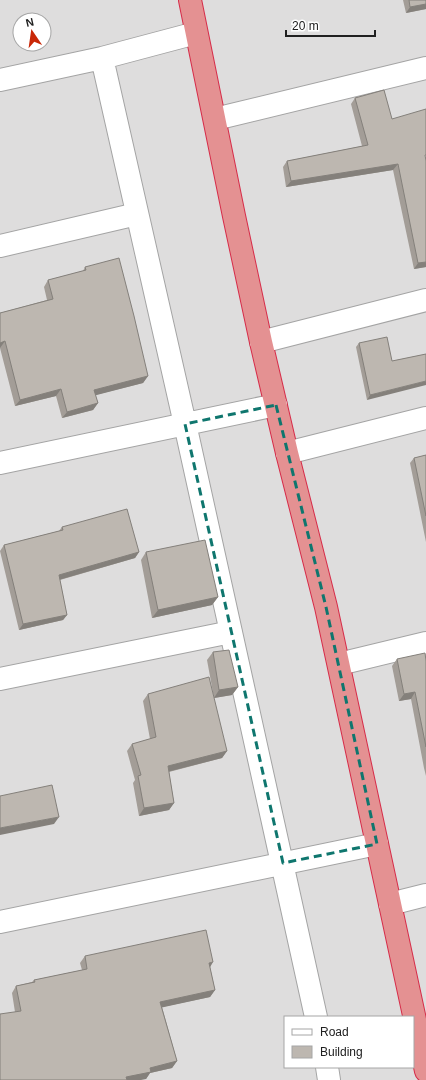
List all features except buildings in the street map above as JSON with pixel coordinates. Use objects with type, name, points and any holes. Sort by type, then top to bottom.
[{"type":"highway","points":[[190,0],[261,342],[339,664],[426,1070]]},
{"type":"street","points":[[0,80],[102,58],[196,33]]},
{"type":"street","points":[[102,58],[283,863],[316,1016]]},
{"type":"street","points":[[215,119],[426,68]]},
{"type":"street","points":[[0,246],[137,214]]},
{"type":"street","points":[[261,342],[426,300]]},
{"type":"street","points":[[0,463],[276,406]]},
{"type":"street","points":[[287,453],[426,418]]},
{"type":"street","points":[[0,679],[231,632]]},
{"type":"street","points":[[339,664],[426,643]]},
{"type":"street","points":[[0,922],[377,844]]},
{"type":"street","points":[[390,904],[426,896]]},
{"type":"street","points":[[327,1068],[330,1080]]},
{"type":"highlighted area","points":[[276,405],[326,607],[377,844],[283,863],[185,424]]},
{"type":"shaded area","points":[[0,0],[426,0],[426,1080],[0,1080]]}]
